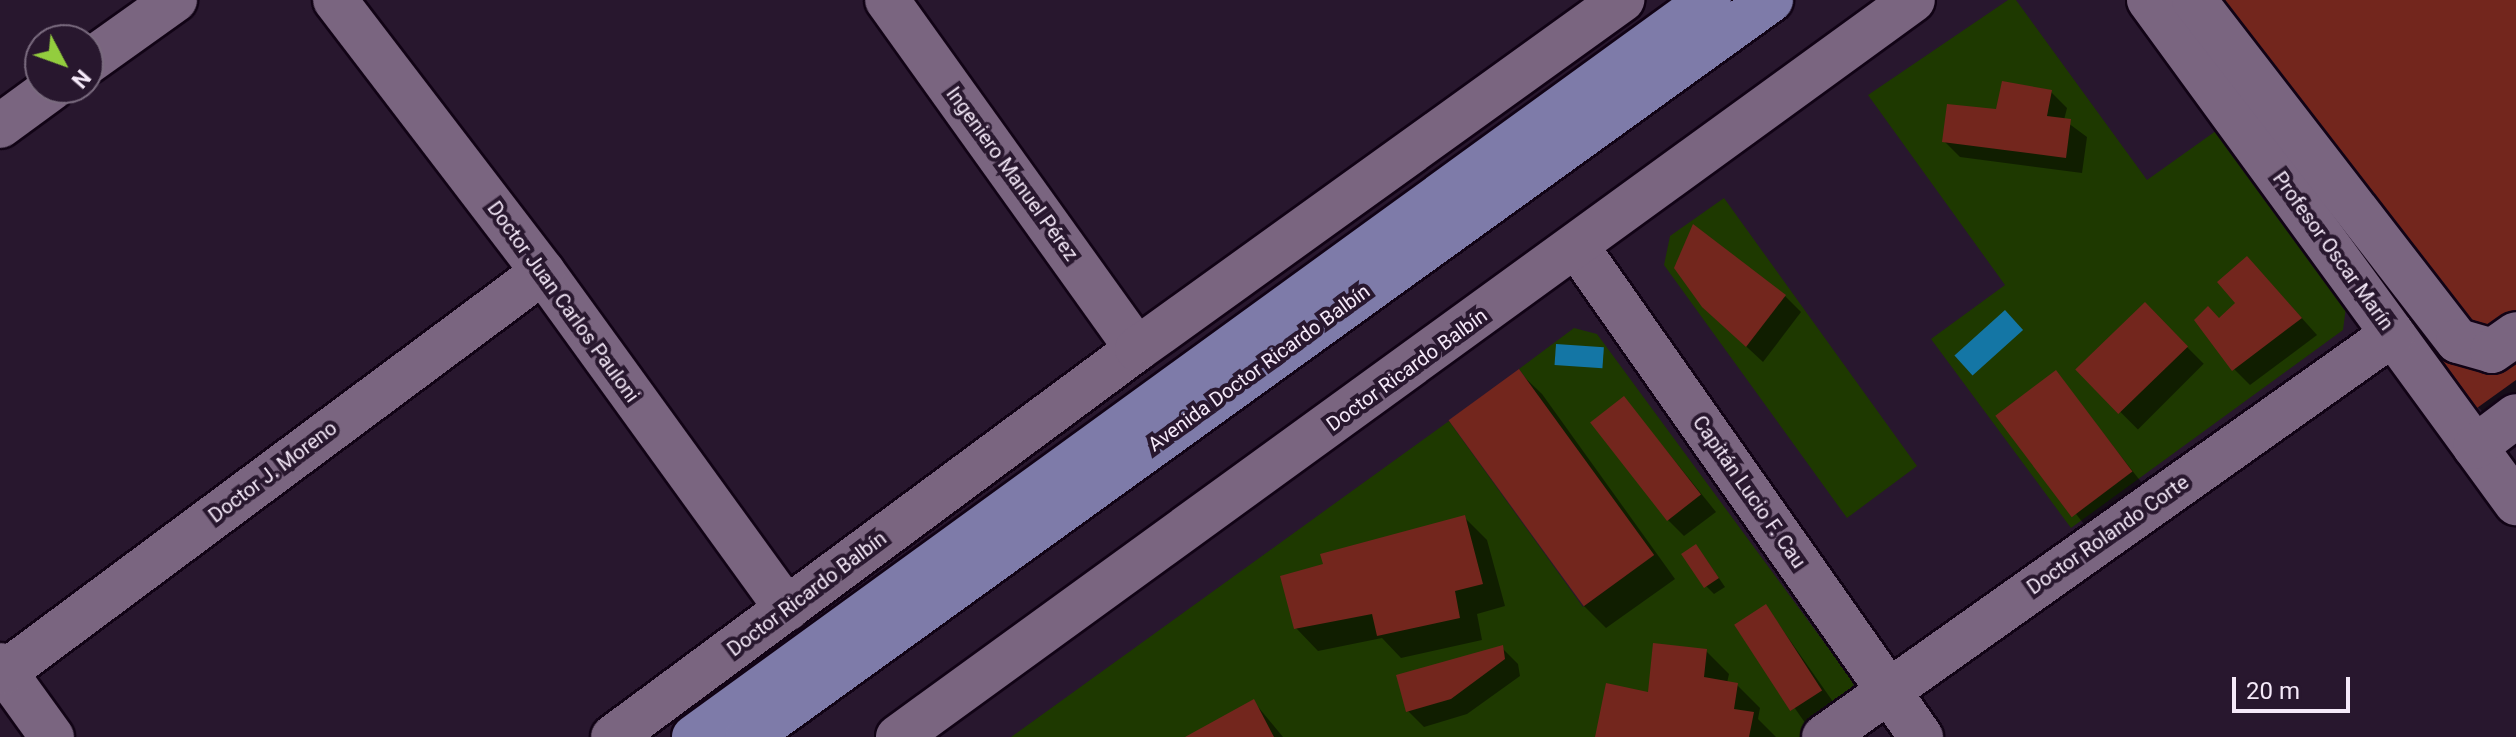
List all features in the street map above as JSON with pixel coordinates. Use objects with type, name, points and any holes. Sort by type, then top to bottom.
[{"type":"main road","name":"Avenida Doctor Ricardo Balbín","points":[[694,737],[1709,0]]},
{"type":"main road","name":"Avenida Doctor Ricardo Balbín","points":[[748,737],[1771,0]]},
{"type":"street","points":[[104,51],[175,0]]},
{"type":"street","name":"Doctor Juan Carlos Pauloni","points":[[335,0],[543,272],[787,609]]},
{"type":"street","name":"Doctor Ricardo Balbín","points":[[613,737],[1137,349],[1622,0]]},
{"type":"street","name":"Doctor Ricardo Balbín","points":[[898,737],[1577,247],[1913,0]]},
{"type":"street","name":"Profesor Oscar Marín","points":[[2149,0],[2516,503]]},
{"type":"street","points":[[2194,0],[2458,341],[2492,351],[2516,334]]},
{"type":"street","name":"Ingeniero Manuel Pérez","points":[[905,6],[1137,349]]},
{"type":"street","points":[[0,126],[30,104]]},
{"type":"street","name":"Capitán Lucio F. Cau","points":[[1577,247],[1921,737]]},
{"type":"street","name":"Doctor J. Moreno","points":[[2,669],[543,272]]},
{"type":"street","name":"Doctor Rolando Corte","points":[[1824,737],[2393,334]]},
{"type":"street","points":[[2475,447],[2516,416]]},
{"type":"street","points":[[2,669],[52,737]]},
{"type":"green space","points":[[2008,0],[2016,0],[2147,180],[2220,128],[2346,307],[2343,330],[2071,528],[1931,339],[2005,285],[1868,95]]},
{"type":"green space","points":[[1724,198],[1917,466],[1847,518],[1664,265],[1670,236]]},
{"type":"green space","points":[[1574,328],[1597,334],[1854,683],[1848,705],[1800,737],[1011,737],[1449,421],[1583,607],[1653,555],[1519,369]]},
{"type":"water","points":[[2005,310],[2023,330],[1973,376],[1954,356]]},
{"type":"water","points":[[1556,344],[1604,347],[1602,368],[1555,365]]},
{"type":"building","points":[[2179,0],[2516,0],[2516,380],[2477,408]]},
{"type":"building","points":[[2002,81],[2052,90],[2047,116],[2071,119],[2066,158],[1942,142],[1947,104],[1996,109]]},
{"type":"building","points":[[1693,224],[1786,295],[1746,347],[1702,307],[1674,268]]},
{"type":"building","points":[[2247,256],[2302,318],[2232,371],[2194,320],[2208,306],[2219,318],[2235,303],[2217,282]]},
{"type":"building","points":[[2145,302],[2188,347],[2118,414],[2075,369]]},
{"type":"building","points":[[1519,369],[1654,555],[1584,606],[1449,420]]},
{"type":"building","points":[[2056,370],[2132,471],[2072,517],[1995,416]]},
{"type":"building","points":[[1624,396],[1701,495],[1667,521],[1590,422]]},
{"type":"building","points":[[1465,515],[1483,584],[1455,591],[1460,618],[1377,636],[1372,614],[1294,629],[1280,576],[1323,564],[1320,554]]},
{"type":"building","points":[[1696,544],[1719,578],[1704,588],[1681,554]]},
{"type":"building","points":[[1766,604],[1822,690],[1790,711],[1734,625]]},
{"type":"building","points":[[1653,643],[1707,649],[1704,677],[1738,683],[1734,709],[1754,712],[1749,737],[1595,737],[1606,683],[1648,692]]},
{"type":"building","points":[[1503,645],[1505,659],[1451,699],[1406,712],[1396,675]]},
{"type":"building","points":[[1254,699],[1274,737],[1185,737]]}]
